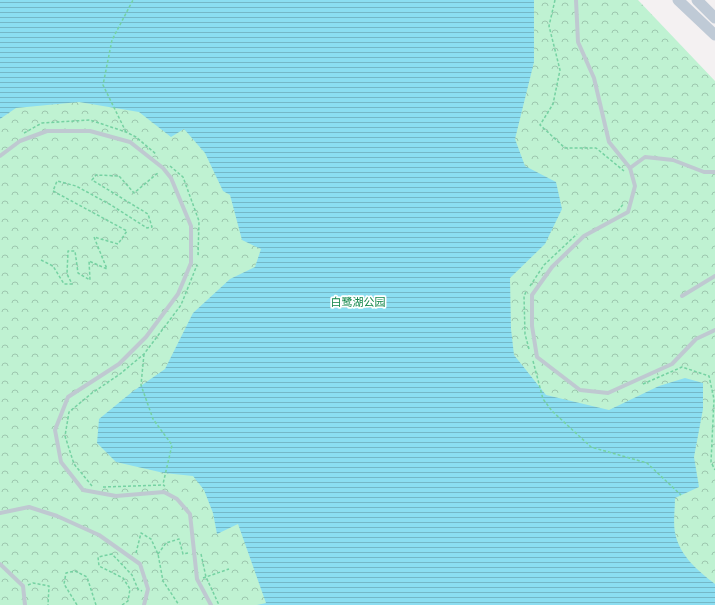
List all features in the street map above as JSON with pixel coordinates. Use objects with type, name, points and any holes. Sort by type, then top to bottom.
[{"type":"main road","points":[[678,0],[715,35]]},
{"type":"main road","points":[[697,0],[715,18]]},
{"type":"lane","points":[[576,0],[578,42],[594,78],[609,142],[630,168],[635,186],[628,212],[584,236],[552,267],[532,295],[532,326],[538,357],[580,390],[608,393],[672,364],[696,338],[715,330]]},
{"type":"lane","points":[[0,156],[20,141],[47,130],[90,130],[130,142],[163,168],[171,178],[191,226],[191,264],[178,294],[146,337],[119,364],[68,397],[55,430],[61,462],[82,490],[116,496],[164,492],[177,499],[190,514],[197,579],[211,605]]},
{"type":"lane","points":[[630,168],[645,157],[673,160],[704,172],[715,172]]},
{"type":"lane","points":[[682,296],[715,276]]},
{"type":"lane","points":[[0,513],[29,507],[57,516],[98,535],[140,564],[148,589],[146,605]]},
{"type":"lane","points":[[0,564],[22,586],[25,605]]},
{"type":"path","points":[[126,132],[103,85],[112,40],[133,0]]},
{"type":"path","points":[[555,0],[549,26],[560,70],[553,104],[540,125],[566,148],[596,148],[629,175]]},
{"type":"path","points":[[19,135],[42,123],[90,120],[126,132],[136,137],[160,157]]},
{"type":"path","points":[[94,488],[74,464],[69,450],[65,436],[69,412],[144,354],[181,305],[197,266],[199,221],[183,177],[165,162]]},
{"type":"path","points":[[40,260],[53,266],[64,284],[72,284],[67,274],[68,251],[75,251],[78,273],[90,280],[89,261],[107,269],[94,237],[118,244],[127,231],[53,191],[57,181],[76,186],[111,205],[147,228],[152,227],[148,214],[92,180],[96,175],[119,176],[134,194],[163,168]]},
{"type":"path","points":[[617,212],[624,202]]},
{"type":"path","points":[[531,354],[525,334],[524,296],[544,265],[575,234],[582,232]]},
{"type":"path","points":[[144,354],[142,385],[153,419],[172,445],[163,484]]},
{"type":"path","points":[[538,366],[533,361],[543,399],[552,411],[591,447],[647,463],[681,495]]},
{"type":"path","points":[[642,385],[682,367],[708,376],[714,399],[711,462],[715,470]]},
{"type":"path","points":[[101,487],[163,484],[169,488]]},
{"type":"path","points":[[134,560],[142,533],[151,539],[158,554],[163,581],[179,605]]},
{"type":"path","points":[[158,554],[166,543],[179,539],[183,554],[194,552]]},
{"type":"path","points":[[122,605],[128,600],[130,589],[123,578],[100,566],[98,557],[112,554],[132,575],[138,589],[147,593]]},
{"type":"path","points":[[201,554],[206,577],[219,605]]},
{"type":"path","points":[[197,579],[229,569]]},
{"type":"path","points":[[77,605],[64,584],[66,573],[74,572],[87,577],[96,605]]},
{"type":"path","points":[[22,586],[33,583],[48,586],[48,605]]},
{"type":"green space","name":"白鹭湖公园","points":[[0,0],[638,0],[715,81],[715,605],[0,605]]},
{"type":"water","points":[[0,0],[534,0],[534,62],[515,139],[525,166],[556,182],[562,209],[545,244],[510,278],[511,329],[514,355],[546,395],[609,410],[659,386],[685,378],[703,383],[703,409],[694,457],[699,487],[675,498],[674,524],[677,541],[685,556],[696,568],[715,584],[715,605],[257,605],[266,603],[238,524],[217,534],[213,513],[204,490],[193,476],[164,473],[116,462],[97,443],[99,419],[132,392],[165,369],[193,313],[230,279],[255,267],[261,249],[242,240],[230,195],[223,191],[205,153],[184,129],[171,137],[139,112],[79,102],[16,108],[0,119]]}]
